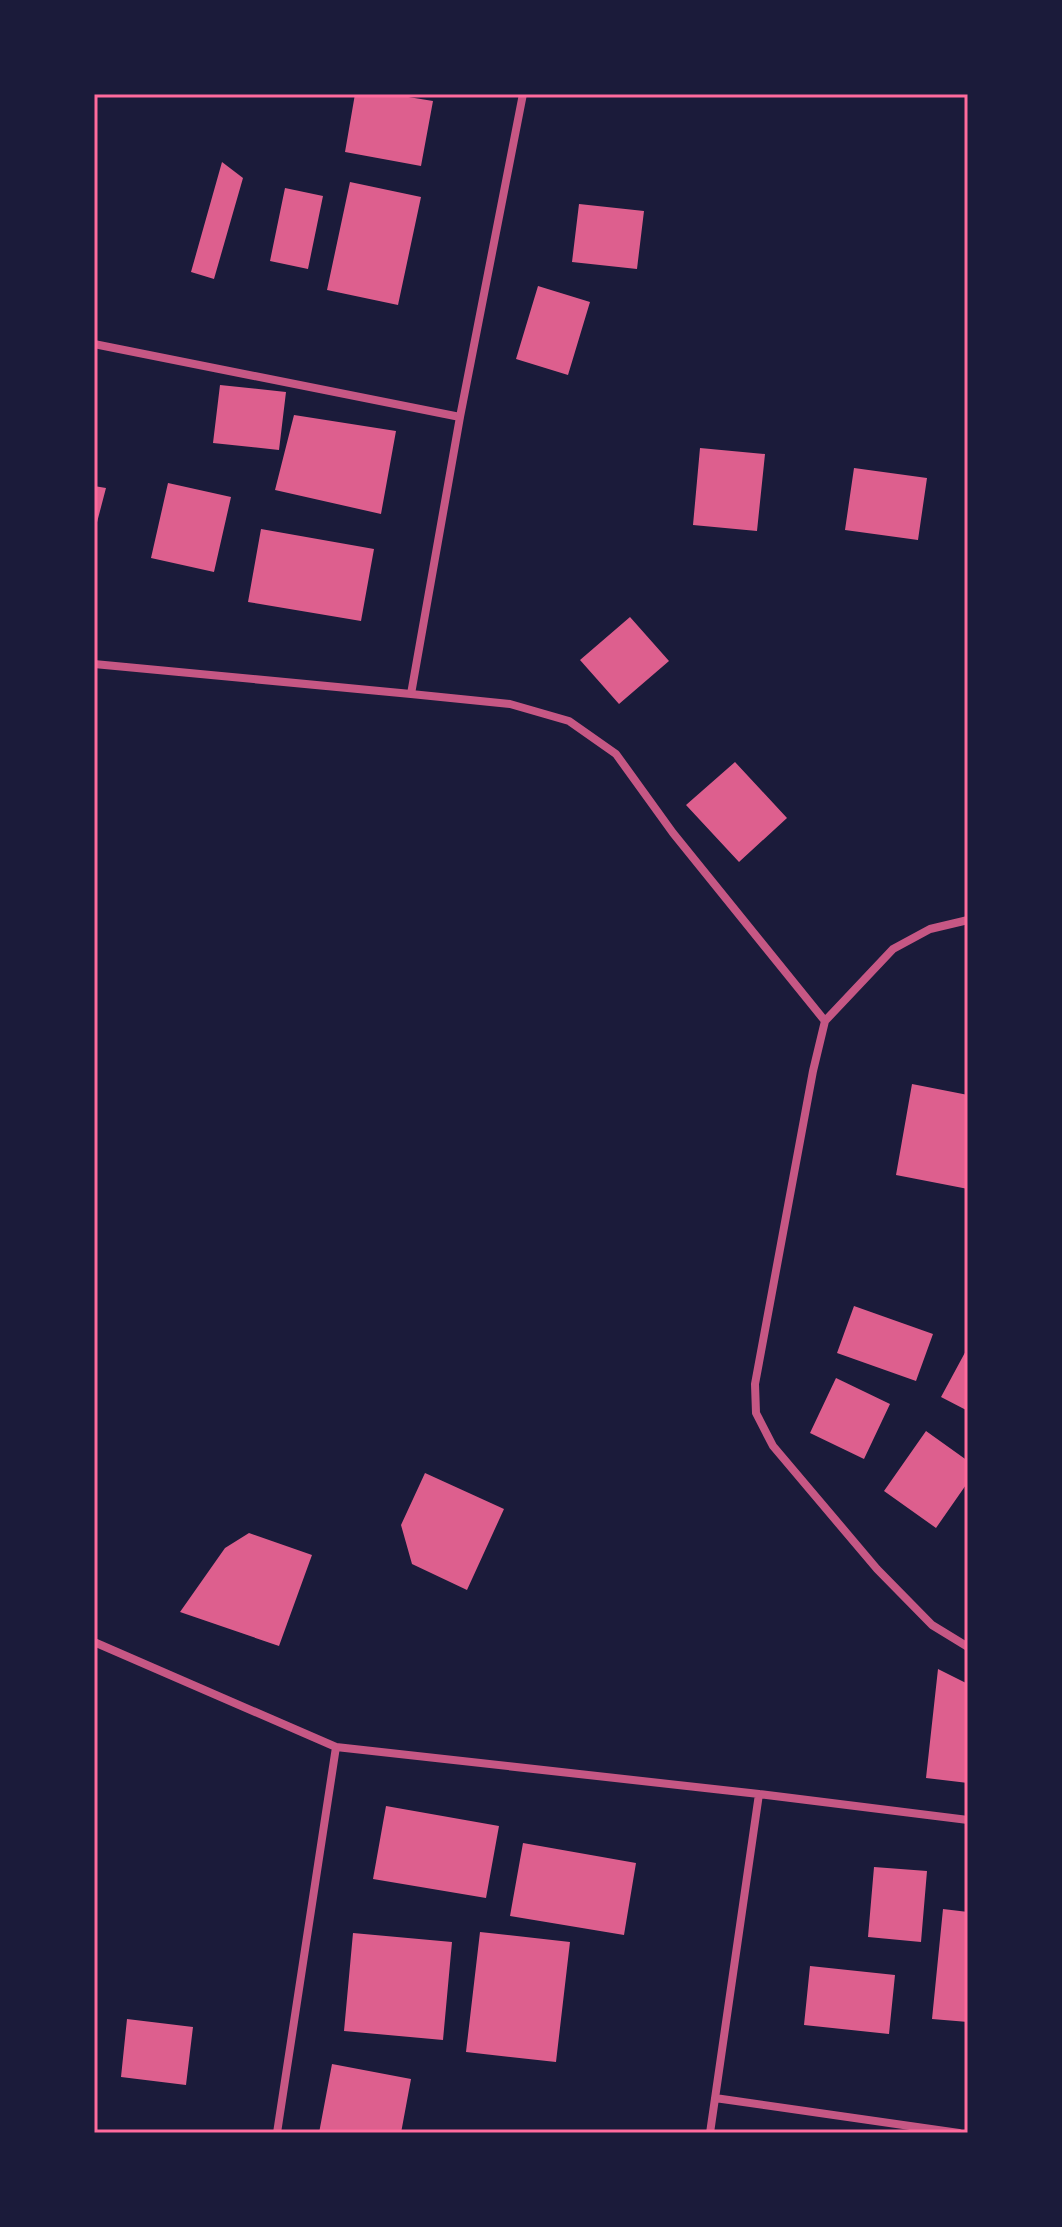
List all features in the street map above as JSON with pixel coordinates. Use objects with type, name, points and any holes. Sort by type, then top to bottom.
[{"type":"street","points":[[411,694],[460,417],[523,94]]},
{"type":"street","points":[[94,344],[460,417]]},
{"type":"street","points":[[94,664],[510,704],[569,721],[616,754],[673,833],[825,1021]]},
{"type":"street","points":[[968,920],[930,929],[893,949],[825,1021],[755,1384],[756,1413],[773,1446],[877,1569],[932,1625],[968,1647]]},
{"type":"street","points":[[94,1642],[336,1747],[968,1820]]},
{"type":"street","points":[[277,2133],[336,1747]]},
{"type":"street","points":[[710,2133],[759,1794]]},
{"type":"street","points":[[715,2098],[959,2133]]},
{"type":"building","points":[[355,94],[390,94],[433,101],[421,166],[345,152]]},
{"type":"building","points":[[222,162],[243,178],[214,279],[191,272]]},
{"type":"building","points":[[350,182],[421,197],[398,305],[327,290]]},
{"type":"building","points":[[285,188],[323,196],[308,269],[270,261]]},
{"type":"building","points":[[579,204],[644,211],[637,269],[572,262]]},
{"type":"building","points":[[538,286],[590,302],[568,375],[516,359]]},
{"type":"building","points":[[220,385],[286,392],[279,450],[213,443]]},
{"type":"building","points":[[294,415],[396,431],[381,514],[275,490]]},
{"type":"building","points":[[700,448],[765,454],[757,531],[693,525]]},
{"type":"building","points":[[854,468],[927,478],[918,540],[845,530]]},
{"type":"building","points":[[168,483],[231,497],[214,572],[151,558]]},
{"type":"building","points":[[94,486],[106,488],[95,530],[94,529]]},
{"type":"building","points":[[261,529],[374,549],[361,621],[248,602]]},
{"type":"building","points":[[630,617],[669,661],[619,704],[580,660]]},
{"type":"building","points":[[735,762],[787,818],[739,862],[686,805]]},
{"type":"building","points":[[912,1084],[968,1095],[968,1189],[896,1175]]},
{"type":"building","points":[[854,1306],[933,1334],[916,1381],[837,1353]]},
{"type":"building","points":[[968,1347],[968,1411],[941,1397]]},
{"type":"building","points":[[836,1378],[890,1404],[864,1459],[810,1433]]},
{"type":"building","points":[[926,1431],[968,1461],[968,1482],[936,1528],[884,1491]]},
{"type":"building","points":[[425,1473],[504,1509],[467,1590],[412,1564],[401,1525]]},
{"type":"building","points":[[249,1533],[312,1555],[279,1646],[180,1612],[225,1548]]},
{"type":"building","points":[[938,1669],[968,1684],[968,1783],[926,1778]]},
{"type":"building","points":[[386,1806],[499,1826],[486,1898],[373,1879]]},
{"type":"building","points":[[523,1843],[636,1863],[624,1935],[510,1916]]},
{"type":"building","points":[[874,1867],[927,1871],[921,1942],[868,1937]]},
{"type":"building","points":[[943,1909],[968,1912],[968,2022],[932,2019]]},
{"type":"building","points":[[480,1932],[570,1942],[556,2062],[466,2052]]},
{"type":"building","points":[[353,1933],[452,1942],[443,2040],[344,2031]]},
{"type":"building","points":[[810,1966],[895,1975],[889,2034],[804,2025]]},
{"type":"building","points":[[127,2019],[193,2027],[186,2085],[121,2077]]},
{"type":"building","points":[[332,2064],[411,2079],[401,2133],[319,2133]]}]
